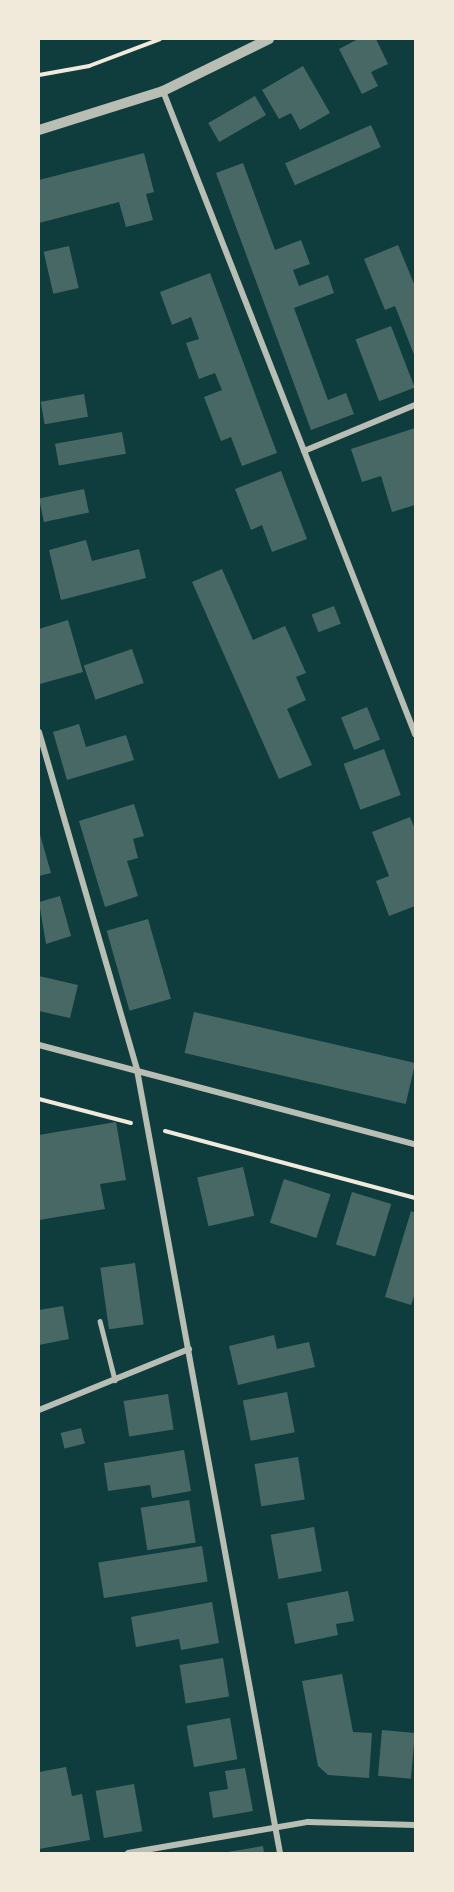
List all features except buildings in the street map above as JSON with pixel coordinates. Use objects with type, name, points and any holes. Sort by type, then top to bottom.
[{"type":"street","points":[[39,130],[163,91],[269,39]]},
{"type":"street","points":[[163,91],[415,734]]},
{"type":"street","points":[[304,451],[415,405]]},
{"type":"street","points":[[39,732],[137,1070],[280,1853]]},
{"type":"street","points":[[39,1045],[415,1144]]},
{"type":"street","points":[[39,1410],[189,1349]]},
{"type":"street","points":[[128,1853],[308,1822],[415,1825]]},
{"type":"lane","points":[[100,1321],[115,1380]]},
{"type":"path","points":[[39,75],[89,66],[160,39]]},
{"type":"path","points":[[39,1100],[415,1198]]}]
